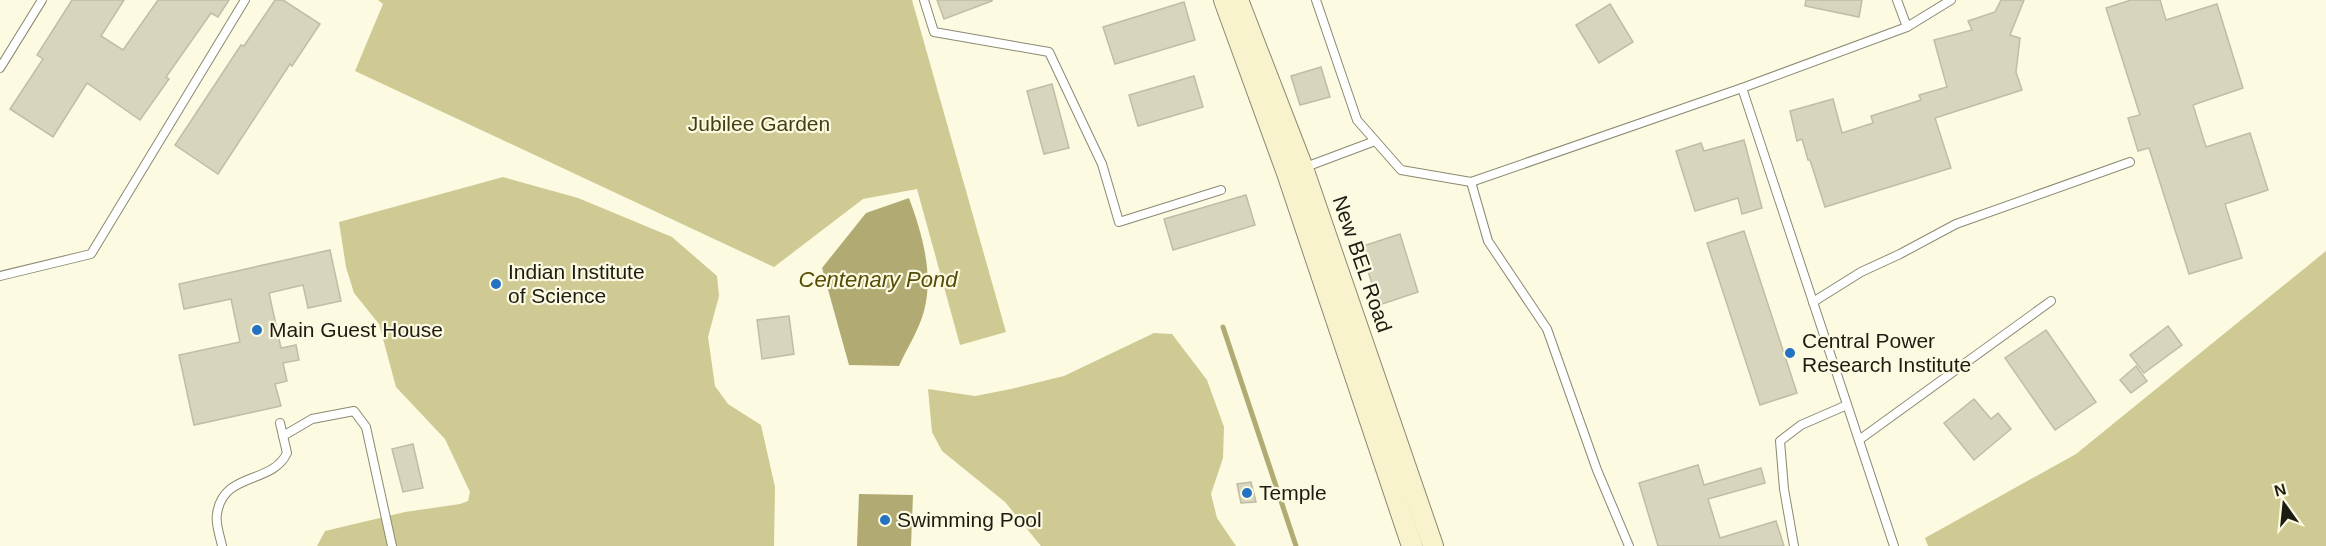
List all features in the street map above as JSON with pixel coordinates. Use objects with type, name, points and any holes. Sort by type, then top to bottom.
[{"type":"main road","name":"New BEL Road","points":[[1224,0],[1295,170]]},
{"type":"main road","name":"New BEL Road","points":[[1238,0],[1295,170],[1433,546]]},
{"type":"main road","points":[[1295,170],[1412,546]]},
{"type":"lane","points":[[0,68],[42,0]]},
{"type":"lane","points":[[0,276],[91,254],[245,0]]},
{"type":"lane","points":[[924,0],[934,32],[1048,52],[1102,164],[1119,222],[1221,190]]},
{"type":"lane","points":[[1316,0],[1357,120],[1401,170],[1471,182],[1742,88],[1906,27],[1951,0]]},
{"type":"lane","points":[[1897,0],[1906,27]]},
{"type":"lane","points":[[1742,88],[1894,546]]},
{"type":"lane","points":[[1295,170],[1376,141]]},
{"type":"lane","points":[[1813,302],[1861,272],[1956,224],[2130,162]]},
{"type":"lane","points":[[1471,182],[1488,242],[1547,329],[1597,470],[1629,546]]},
{"type":"lane","points":[[1858,440],[2051,301]]},
{"type":"lane","points":[[1794,546],[1784,489],[1780,441],[1801,425],[1847,405]]},
{"type":"lane","points":[[283,436],[312,419],[354,411],[366,427],[392,546]]},
{"type":"lane","points":[[222,546],[216,516],[221,498],[231,486],[282,465],[287,453],[280,423]]},
{"type":"green space","name":"Jubilee Garden","points":[[378,0],[912,0],[1006,332],[960,345],[917,189],[863,199],[774,267],[355,71],[383,4]]},
{"type":"green space","points":[[503,177],[578,198],[672,237],[717,276],[719,296],[708,337],[715,386],[728,404],[761,425],[775,487],[774,546],[317,546],[325,531],[405,512],[460,504],[468,501],[470,492],[445,439],[396,387],[379,324],[354,293],[346,267],[339,222]]},
{"type":"green space","points":[[2326,251],[2326,546],[1928,546],[1925,538],[2076,454]]},
{"type":"green space","points":[[1154,333],[1172,334],[1207,380],[1224,427],[1223,458],[1211,494],[1217,518],[1236,546],[1041,546],[1005,502],[942,451],[932,432],[928,389],[975,396],[1064,376]]},
{"type":"water","name":"Centenary Pond","points":[[909,198],[922,239],[927,268],[927,297],[922,318],[899,366],[849,365],[822,268],[866,213]]},
{"type":"water","name":"Swimming Pool","points":[[859,494],[913,495],[911,546],[857,546]]},
{"type":"building","points":[[72,0],[124,0],[101,36],[123,50],[158,0],[229,0],[218,17],[211,13],[166,77],[169,79],[140,120],[87,83],[53,137],[10,109],[43,59],[37,55]]},
{"type":"building","points":[[275,0],[283,0],[320,24],[292,66],[290,64],[218,174],[175,145],[241,45],[244,46]]},
{"type":"building","points":[[937,0],[992,0],[992,1],[944,19]]},
{"type":"building","points":[[1806,0],[1862,0],[1859,17],[1805,6]]},
{"type":"building","points":[[2001,0],[2024,0],[2010,35],[2020,38],[2016,72],[2022,90],[1935,118],[1951,168],[1825,207],[1802,139],[1797,141],[1790,111],[1833,99],[1842,133],[1873,123],[1871,116],[1921,100],[1919,95],[1947,87],[1934,40],[1972,30],[1968,21],[1995,12]]},
{"type":"building","points":[[2131,0],[2160,0],[2166,20],[2217,4],[2243,88],[2193,105],[2206,147],[2250,133],[2268,190],[2225,204],[2242,258],[2189,274],[2149,148],[2138,151],[2128,118],[2140,115],[2106,8]]},
{"type":"building","points":[[1184,2],[1195,40],[1115,64],[1103,27]]},
{"type":"building","points":[[1610,4],[1633,42],[1599,63],[1576,25]]},
{"type":"building","points":[[1321,67],[1330,97],[1300,105],[1291,76]]},
{"type":"building","points":[[1194,76],[1203,107],[1138,126],[1129,95]]},
{"type":"building","points":[[1052,84],[1069,148],[1044,154],[1027,91]]},
{"type":"building","points":[[1744,140],[1762,208],[1742,214],[1738,198],[1695,211],[1676,151],[1701,143],[1704,151]]},
{"type":"building","points":[[1246,195],[1255,225],[1173,250],[1164,219]]},
{"type":"building","points":[[1744,231],[1797,393],[1760,405],[1707,243]]},
{"type":"building","points":[[1400,234],[1418,292],[1379,305],[1360,247]]},
{"type":"building","name":"Main Guest House","points":[[330,250],[341,301],[308,308],[303,285],[269,293],[281,348],[296,345],[299,360],[283,363],[287,381],[275,384],[281,406],[194,425],[179,355],[240,342],[231,299],[184,309],[179,284]]},
{"type":"building","points":[[789,316],[794,354],[762,359],[757,320]]},
{"type":"building","points":[[2168,326],[2182,345],[2144,373],[2130,355]]},
{"type":"building","points":[[2046,330],[2096,402],[2055,430],[2005,358]]},
{"type":"building","points":[[2136,366],[2147,381],[2131,393],[2120,380]]},
{"type":"building","points":[[1974,399],[1991,419],[1998,413],[2011,429],[1974,460],[1944,423]]},
{"type":"building","points":[[413,444],[423,488],[403,492],[392,449]]},
{"type":"building","points":[[1698,465],[1704,485],[1761,468],[1765,483],[1708,499],[1720,538],[1776,521],[1784,546],[1658,546],[1639,483]]},
{"type":"building","name":"Temple","points":[[1251,482],[1256,502],[1241,503],[1237,484]]},
{"type":"waterway","points":[[1223,327],[1296,546]]},
{"type":"place","name":"Indian Institute of Science","points":[[496,284]]},
{"type":"place","name":"Main Guest House","points":[[257,330]]},
{"type":"place","name":"Central Power Research Institute","points":[[1790,353]]},
{"type":"place","name":"Temple","points":[[1247,493]]},
{"type":"place","name":"Swimming Pool","points":[[885,520]]}]
